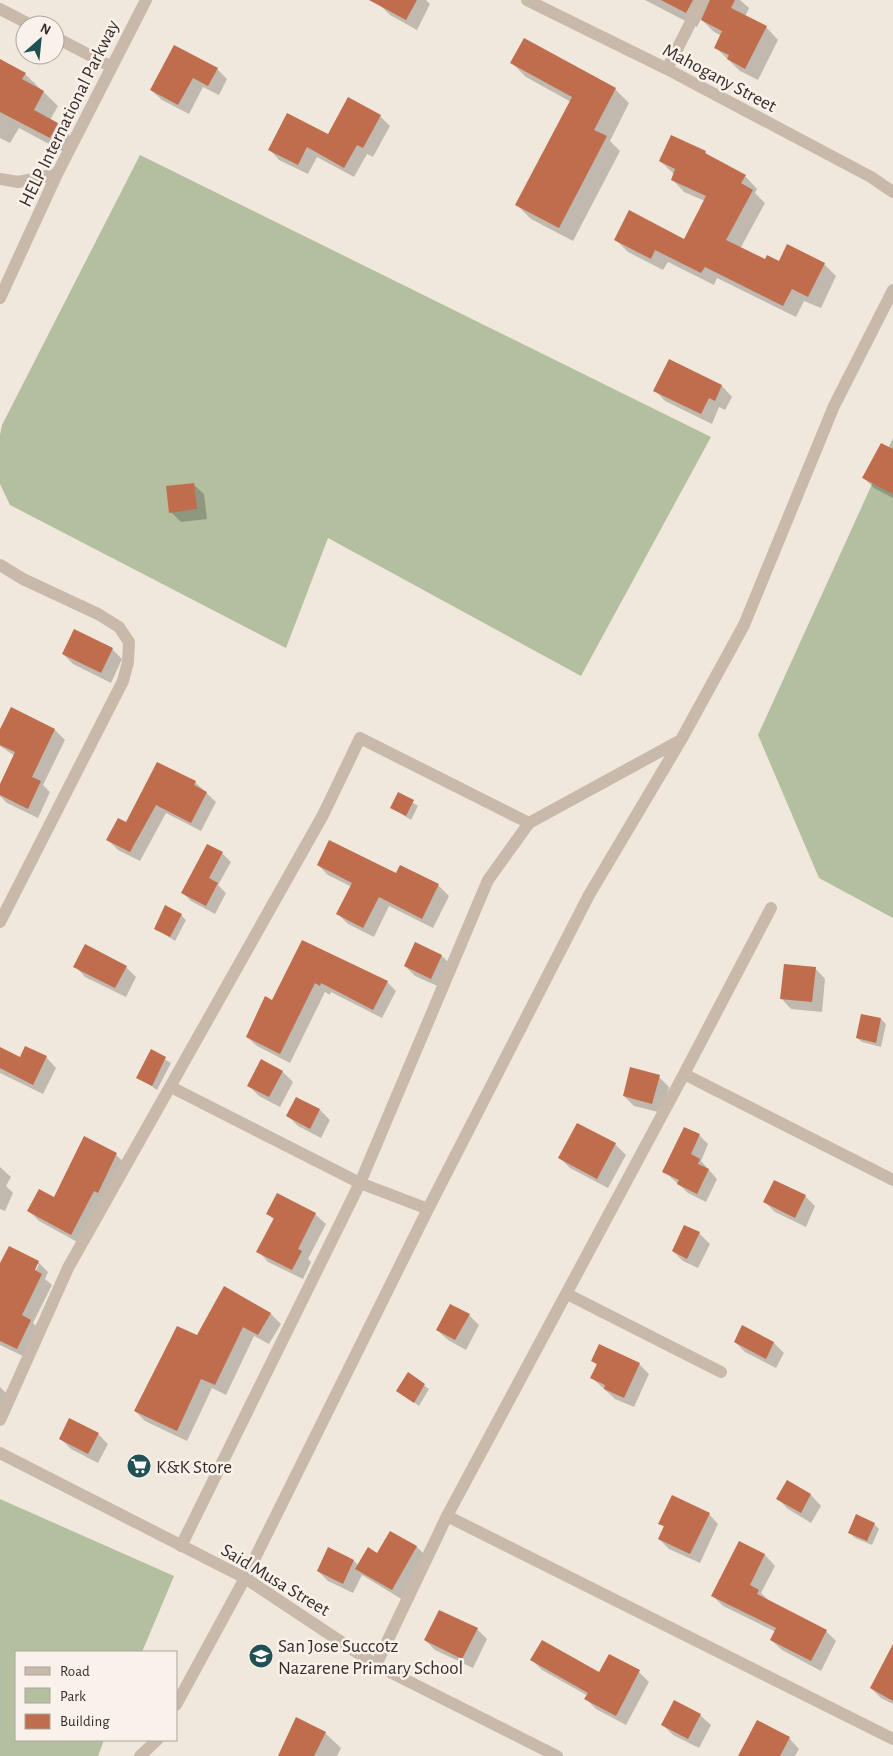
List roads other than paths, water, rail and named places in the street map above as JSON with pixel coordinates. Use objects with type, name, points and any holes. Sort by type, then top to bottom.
[{"type":"street","name":"HELP International Parkway","points":[[0,298],[57,174],[110,66],[146,0]]},
{"type":"street","name":"Mahogany Street","points":[[528,0],[667,70],[871,177],[893,192]]},
{"type":"street","points":[[667,70],[702,0]]},
{"type":"street","points":[[0,9],[15,17]]},
{"type":"street","points":[[65,42],[110,66]]},
{"type":"street","points":[[0,179],[18,182],[57,174]]},
{"type":"street","points":[[178,1701],[245,1578],[428,1209],[589,895],[682,740],[744,625],[834,406],[893,290]]},
{"type":"street","points":[[0,565],[23,579],[98,614],[119,627],[129,642],[128,662],[123,681],[0,922]]},
{"type":"street","points":[[0,1420],[68,1268],[323,815],[360,738],[529,824]]},
{"type":"street","points":[[181,1546],[360,1183],[488,880],[529,824],[682,740]]},
{"type":"street","points":[[376,1665],[447,1516],[771,908]]},
{"type":"street","points":[[684,1074],[893,1180]]},
{"type":"street","points":[[171,1087],[360,1183],[428,1209]]},
{"type":"street","points":[[567,1294],[722,1372]]},
{"type":"street","name":"Said Musa Street","points":[[0,1453],[245,1578],[376,1665],[557,1756]]},
{"type":"street","points":[[447,1516],[893,1739]]},
{"type":"street","points":[[140,1756],[156,1741]]},
{"type":"place","name":"K&K Store","points":[[139,1466]]},
{"type":"place","name":"San Jose Succotz Nazarene Primary School","points":[[261,1656]]}]
